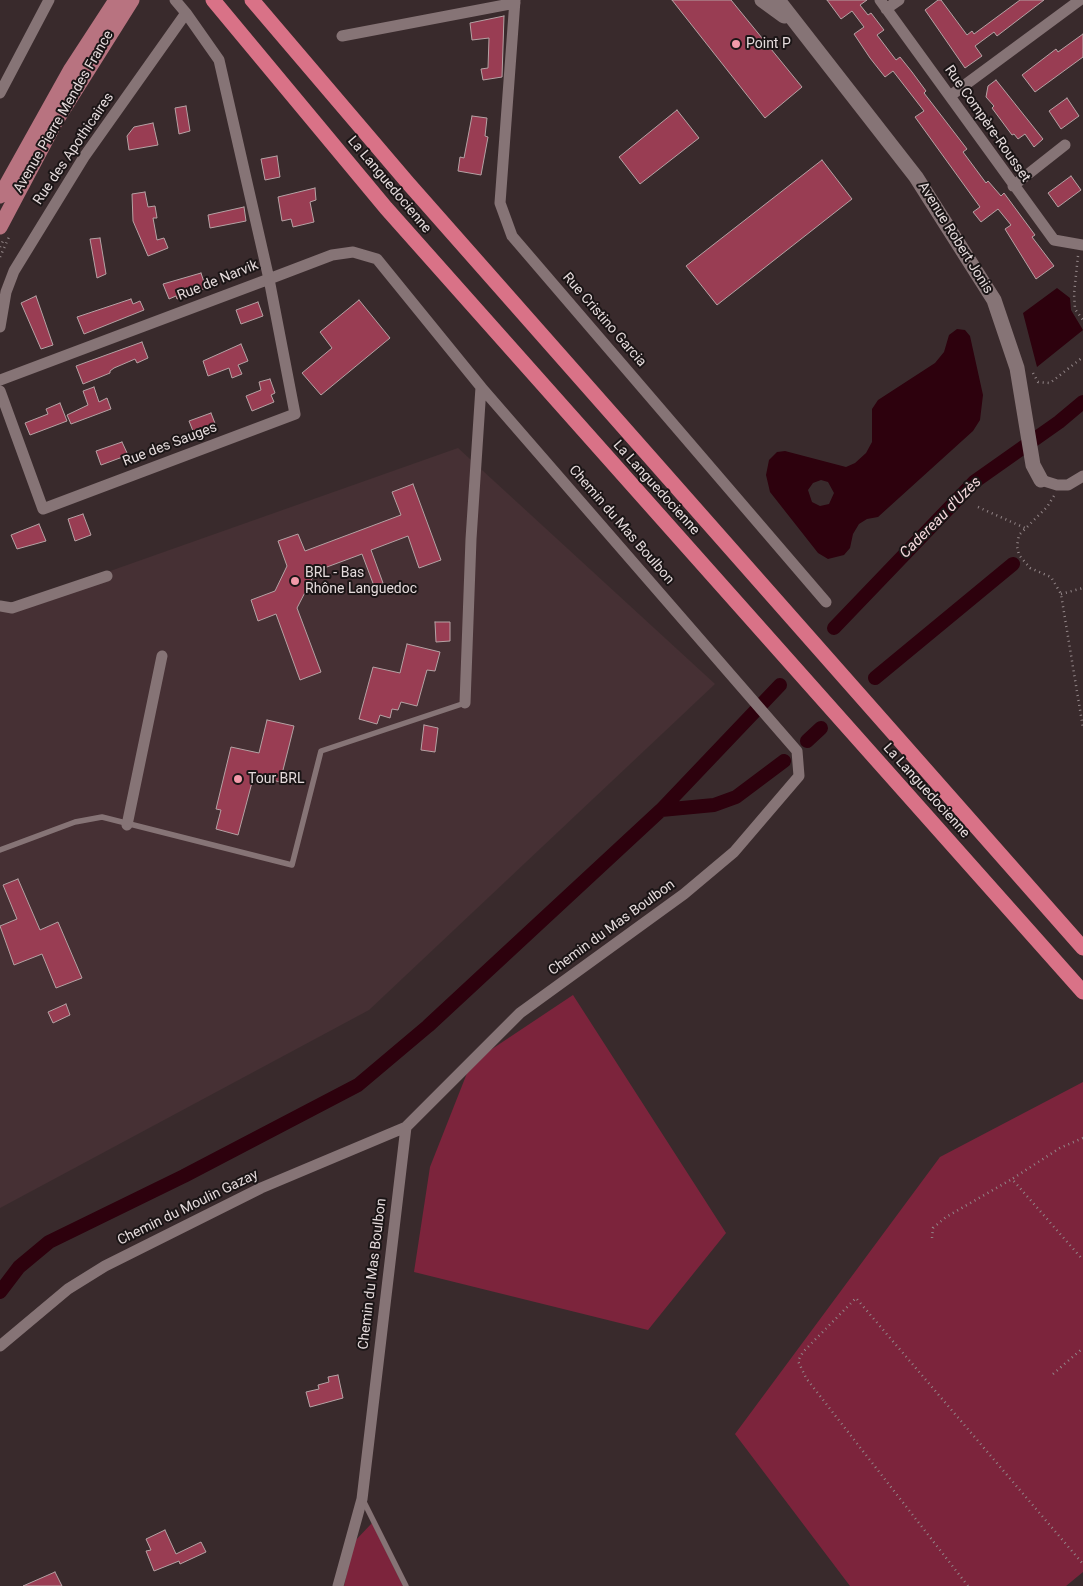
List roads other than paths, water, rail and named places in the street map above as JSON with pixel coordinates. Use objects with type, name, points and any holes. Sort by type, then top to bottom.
[{"type":"highway","name":"La Languedocienne","points":[[212,0],[386,208],[1083,992]]},
{"type":"highway","name":"La Languedocienne","points":[[252,0],[415,190],[1083,948]]},
{"type":"main road","name":"Avenue Pierre Mendes France","points":[[0,196],[71,70],[116,0]]},
{"type":"main road","name":"Avenue Pierre Mendes France","points":[[0,227],[56,121],[132,0]]},
{"type":"street","points":[[0,93],[49,0]]},
{"type":"street","points":[[175,0],[186,13]]},
{"type":"street","name":"Avenue Robert Jonis","points":[[762,0],[801,28]]},
{"type":"street","name":"Avenue Robert Jonis","points":[[778,0],[916,177],[994,300],[1017,368],[1033,465],[1041,480]]},
{"type":"street","points":[[883,4],[899,0]]},
{"type":"street","points":[[950,96],[1080,0]]},
{"type":"street","points":[[342,36],[515,2]]},
{"type":"street","name":"Rue Cristino Garcia","points":[[515,2],[500,203],[512,236],[826,602]]},
{"type":"street","name":"Rue Compère-Rousset","points":[[883,4],[1013,186],[1054,240],[1081,245]]},
{"type":"street","name":"Rue de Narvik","points":[[0,380],[269,279],[220,60],[186,13]]},
{"type":"street","name":"Rue des Apothicaires","points":[[0,327],[6,292],[14,271],[84,157],[186,13]]},
{"type":"street","points":[[1013,186],[1065,146]]},
{"type":"street","name":"Chemin du Mas Boulbon","points":[[269,279],[332,255],[353,252],[377,259],[482,387],[797,751],[799,776],[734,852],[684,894],[520,1013],[406,1127],[362,1498],[338,1586]]},
{"type":"street","name":"Rue des Sauges","points":[[0,391],[43,509],[295,414],[269,279]]},
{"type":"street","points":[[465,703],[471,539],[482,387]]},
{"type":"street","points":[[1041,480],[1057,485],[1068,485],[1083,476]]},
{"type":"street","points":[[0,606],[12,608],[107,576]]},
{"type":"street","points":[[127,825],[162,656]]},
{"type":"street","name":"Chemin du Moulin Gazay","points":[[0,1346],[68,1289],[105,1266],[261,1188],[406,1127]]},
{"type":"lane","points":[[0,850],[75,822],[102,817],[127,825],[292,865],[321,751],[465,703]]},
{"type":"lane","points":[[362,1498],[406,1586]]},
{"type":"waterway","name":"Cadereau d'Uzès","points":[[834,628],[974,482],[1059,422],[1083,402]]},
{"type":"waterway","points":[[875,678],[1013,564]]},
{"type":"waterway","points":[[0,1292],[19,1267],[49,1242],[184,1176],[358,1085],[428,1026],[661,810],[780,685]]},
{"type":"waterway","points":[[807,741],[821,728]]},
{"type":"waterway","points":[[661,810],[714,805],[736,797],[784,761]]},
{"type":"place","name":"Point P","points":[[736,44]]},
{"type":"place","name":"BRL - Bas Rhône Languedoc","points":[[295,581]]},
{"type":"place","name":"Tour BRL","points":[[238,779]]}]
